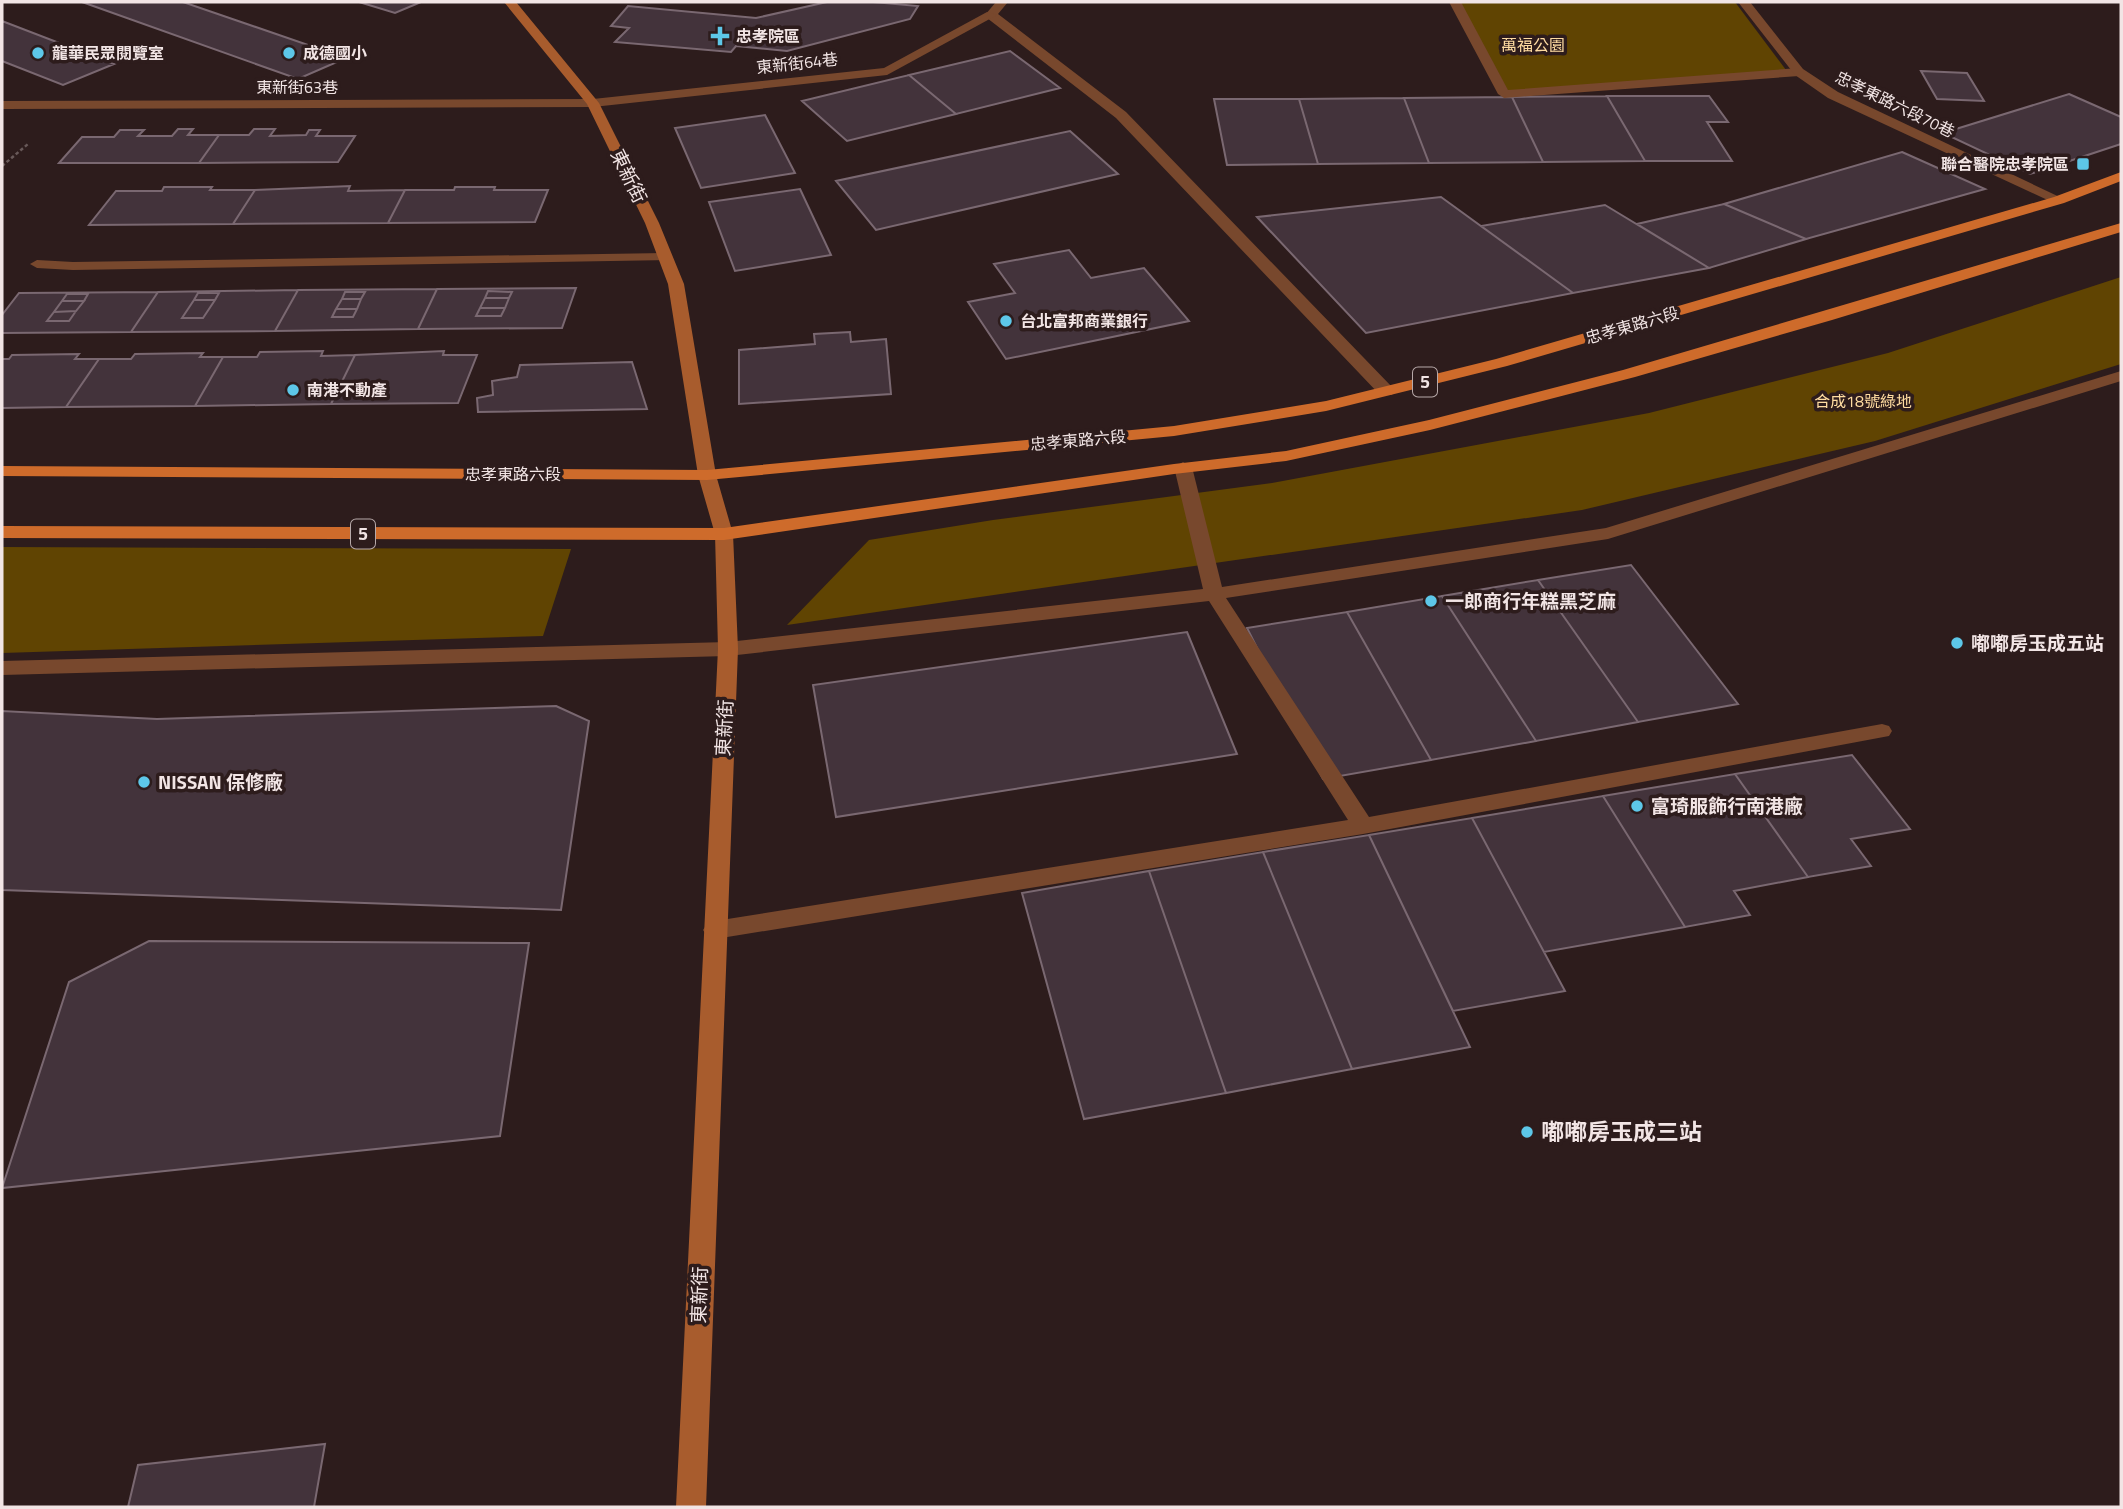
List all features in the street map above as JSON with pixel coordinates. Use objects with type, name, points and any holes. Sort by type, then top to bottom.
[{"type":"main road","name":"忠孝東路六段","points":[[2,471],[707,475],[1174,431],[1326,406],[1501,363],[2059,200],[2121,176]]},
{"type":"main road","name":"5","points":[[2,532],[724,534],[1325,449],[1548,394],[1828,317],[2121,227]]},
{"type":"street","name":"東新街","points":[[510,2],[593,103],[652,223],[676,284],[707,475],[724,534],[727,649],[691,1507]]},
{"type":"street","points":[[1002,2],[991,15],[1121,115],[1386,391]]},
{"type":"street","points":[[1455,2],[1504,94],[1799,72]]},
{"type":"street","name":"忠孝東路六段70巷","points":[[1744,2],[1799,72],[1833,95],[2059,200]]},
{"type":"street","name":"東新街64巷","points":[[593,103],[887,71],[991,15]]},
{"type":"street","name":"東新街63巷","points":[[2,106],[593,103]]},
{"type":"street","points":[[37,264],[73,266],[665,257]]},
{"type":"street","points":[[2,668],[727,649],[1214,594],[1608,533],[2121,376]]},
{"type":"street","points":[[1183,467],[1214,594],[1363,825]]},
{"type":"street","points":[[715,930],[1363,825],[1882,731]]},
{"type":"green space","name":"萬福公園","points":[[1460,2],[1735,2],[1786,70],[1508,91]]},
{"type":"green space","name":"合成18號綠地","points":[[2121,277],[2121,364],[1875,441],[1582,510],[787,625],[869,540],[993,520],[1272,483],[1649,413],[1888,353]]},
{"type":"green space","points":[[2,547],[571,549],[543,636],[2,653]]},
{"type":"building","points":[[82,2],[183,2],[346,58],[298,79]]},
{"type":"building","points":[[359,2],[421,2],[395,13]]},
{"type":"building","points":[[827,2],[918,6],[910,19],[787,51],[736,46],[731,52],[615,42],[629,28],[611,26],[628,6],[756,18]]},
{"type":"building","points":[[2,21],[114,64],[63,85],[2,61]]},
{"type":"building","points":[[1010,51],[1060,88],[956,114],[909,75]]},
{"type":"building","points":[[1921,71],[1967,73],[1984,101],[1937,99]]},
{"type":"building","points":[[909,75],[956,114],[847,141],[802,101]]},
{"type":"building","points":[[2069,94],[2121,117],[2121,144],[2030,174],[1943,133]]},
{"type":"building","points":[[1607,96],[1645,161],[1543,162],[1512,97]]},
{"type":"building","points":[[1607,96],[1709,96],[1728,122],[1707,122],[1732,161],[1645,161]]},
{"type":"building","points":[[1512,97],[1543,162],[1429,163],[1404,98]]},
{"type":"building","points":[[1404,98],[1429,163],[1318,164],[1299,99]]},
{"type":"building","points":[[1214,99],[1299,99],[1318,164],[1227,165]]},
{"type":"building","points":[[765,115],[795,173],[701,188],[675,128]]},
{"type":"building","points":[[178,129],[193,129],[188,135],[219,135],[199,163],[59,163],[82,137],[114,137],[120,130],[144,130],[138,136],[172,136]]},
{"type":"building","points":[[254,129],[275,129],[270,136],[306,135],[309,130],[320,130],[316,136],[355,136],[338,162],[199,163],[219,135],[249,135]]},
{"type":"building","points":[[1070,131],[1118,174],[876,230],[836,181]]},
{"type":"building","points":[[1902,152],[1985,189],[1806,239],[1724,204]]},
{"type":"building","points":[[350,186],[348,191],[405,190],[388,223],[233,224],[255,190]]},
{"type":"building","points":[[164,187],[255,190],[233,224],[89,225],[116,191],[162,191]]},
{"type":"building","points":[[455,187],[548,190],[535,222],[388,223],[405,190],[454,190]]},
{"type":"building","points":[[800,189],[831,255],[735,271],[709,202]]},
{"type":"building","points":[[1441,197],[1573,293],[1366,333],[1257,217]]},
{"type":"building","points":[[1724,204],[1806,239],[1709,268],[1637,224]]},
{"type":"building","points":[[1605,205],[1709,268],[1573,293],[1481,226]]},
{"type":"building","points":[[1069,250],[1091,278],[1144,268],[1189,321],[1006,359],[968,302],[1015,293],[994,264]]},
{"type":"building","points":[[576,288],[562,328],[418,329],[437,289]]},
{"type":"building","points":[[437,289],[418,329],[275,331],[298,290]]},
{"type":"building","points":[[298,290],[275,331],[131,332],[158,292]]},
{"type":"building","points":[[488,291],[512,292],[509,298],[485,298]]},
{"type":"building","points":[[158,292],[131,332],[2,333],[2,315],[19,293]]},
{"type":"building","points":[[345,292],[365,292],[361,299],[342,299]]},
{"type":"building","points":[[198,293],[219,293],[215,300],[194,300]]},
{"type":"building","points":[[67,294],[88,294],[84,301],[62,301]]},
{"type":"building","points":[[485,298],[509,298],[505,308],[480,308]]},
{"type":"building","points":[[342,299],[361,299],[357,309],[336,309]]},
{"type":"building","points":[[194,300],[215,300],[203,318],[182,318]]},
{"type":"building","points":[[62,301],[84,301],[76,311],[54,312]]},
{"type":"building","points":[[480,308],[505,308],[501,316],[476,316]]},
{"type":"building","points":[[336,309],[357,309],[353,317],[332,317]]},
{"type":"building","points":[[76,311],[69,321],[47,321],[54,312]]},
{"type":"building","points":[[850,332],[851,342],[886,339],[891,394],[739,404],[739,350],[815,344],[814,334]]},
{"type":"building","points":[[323,351],[321,356],[355,355],[331,404],[195,406],[223,357],[257,357],[260,352]]},
{"type":"building","points":[[444,351],[443,355],[477,355],[458,403],[331,404],[355,355]]},
{"type":"building","points":[[203,353],[200,357],[223,357],[195,406],[66,407],[99,359],[131,359],[135,354]]},
{"type":"building","points":[[79,354],[75,359],[99,359],[66,407],[2,408],[2,359],[9,359],[12,355]]},
{"type":"building","points":[[632,362],[647,409],[478,412],[477,398],[493,395],[492,381],[517,377],[520,365]]},
{"type":"building","points":[[1631,565],[1738,704],[1638,722],[1538,580]]},
{"type":"building","points":[[1538,580],[1638,722],[1536,741],[1442,596]]},
{"type":"building","points":[[1442,596],[1536,741],[1431,760],[1347,612]]},
{"type":"building","points":[[1347,612],[1431,760],[1323,779],[1247,628]]},
{"type":"building","points":[[1187,632],[1237,754],[836,817],[813,685]]},
{"type":"building","points":[[556,706],[589,721],[561,910],[2,890],[2,711],[157,719]]},
{"type":"building","points":[[1852,755],[1910,829],[1851,839],[1871,866],[1808,877],[1735,774]]},
{"type":"building","points":[[1735,774],[1808,877],[1734,891],[1750,915],[1685,927],[1603,796]]},
{"type":"building","points":[[1603,796],[1685,927],[1544,952],[1472,818]]},
{"type":"building","points":[[1472,818],[1565,991],[1453,1011],[1369,835]]},
{"type":"building","points":[[1369,835],[1470,1047],[1352,1069],[1263,852]]},
{"type":"building","points":[[1263,852],[1352,1069],[1226,1093],[1149,871]]},
{"type":"building","points":[[1149,871],[1226,1093],[1084,1119],[1022,893]]},
{"type":"building","points":[[149,941],[529,943],[500,1136],[2,1188],[69,982]]},
{"type":"building","points":[[325,1444],[314,1507],[128,1507],[138,1465]]},
{"type":"place","name":"忠孝院區","points":[[720,36]]},
{"type":"place","name":"龍華民眾閱覽室","points":[[38,53]]},
{"type":"place","name":"成德國小","points":[[289,53]]},
{"type":"place","name":"聯合醫院忠孝院區","points":[[2083,164]]},
{"type":"place","name":"台北富邦商業銀行","points":[[1006,321]]},
{"type":"place","name":"南港不動產","points":[[293,390]]},
{"type":"place","name":"一郎商行年糕黑芝麻","points":[[1431,601]]},
{"type":"place","name":"嘟嘟房玉成五站","points":[[1957,643]]},
{"type":"place","name":"NISSAN 保修廠","points":[[144,782]]},
{"type":"place","name":"富琦服飾行南港廠","points":[[1637,806]]},
{"type":"place","name":"嘟嘟房玉成三站","points":[[1527,1132]]}]
